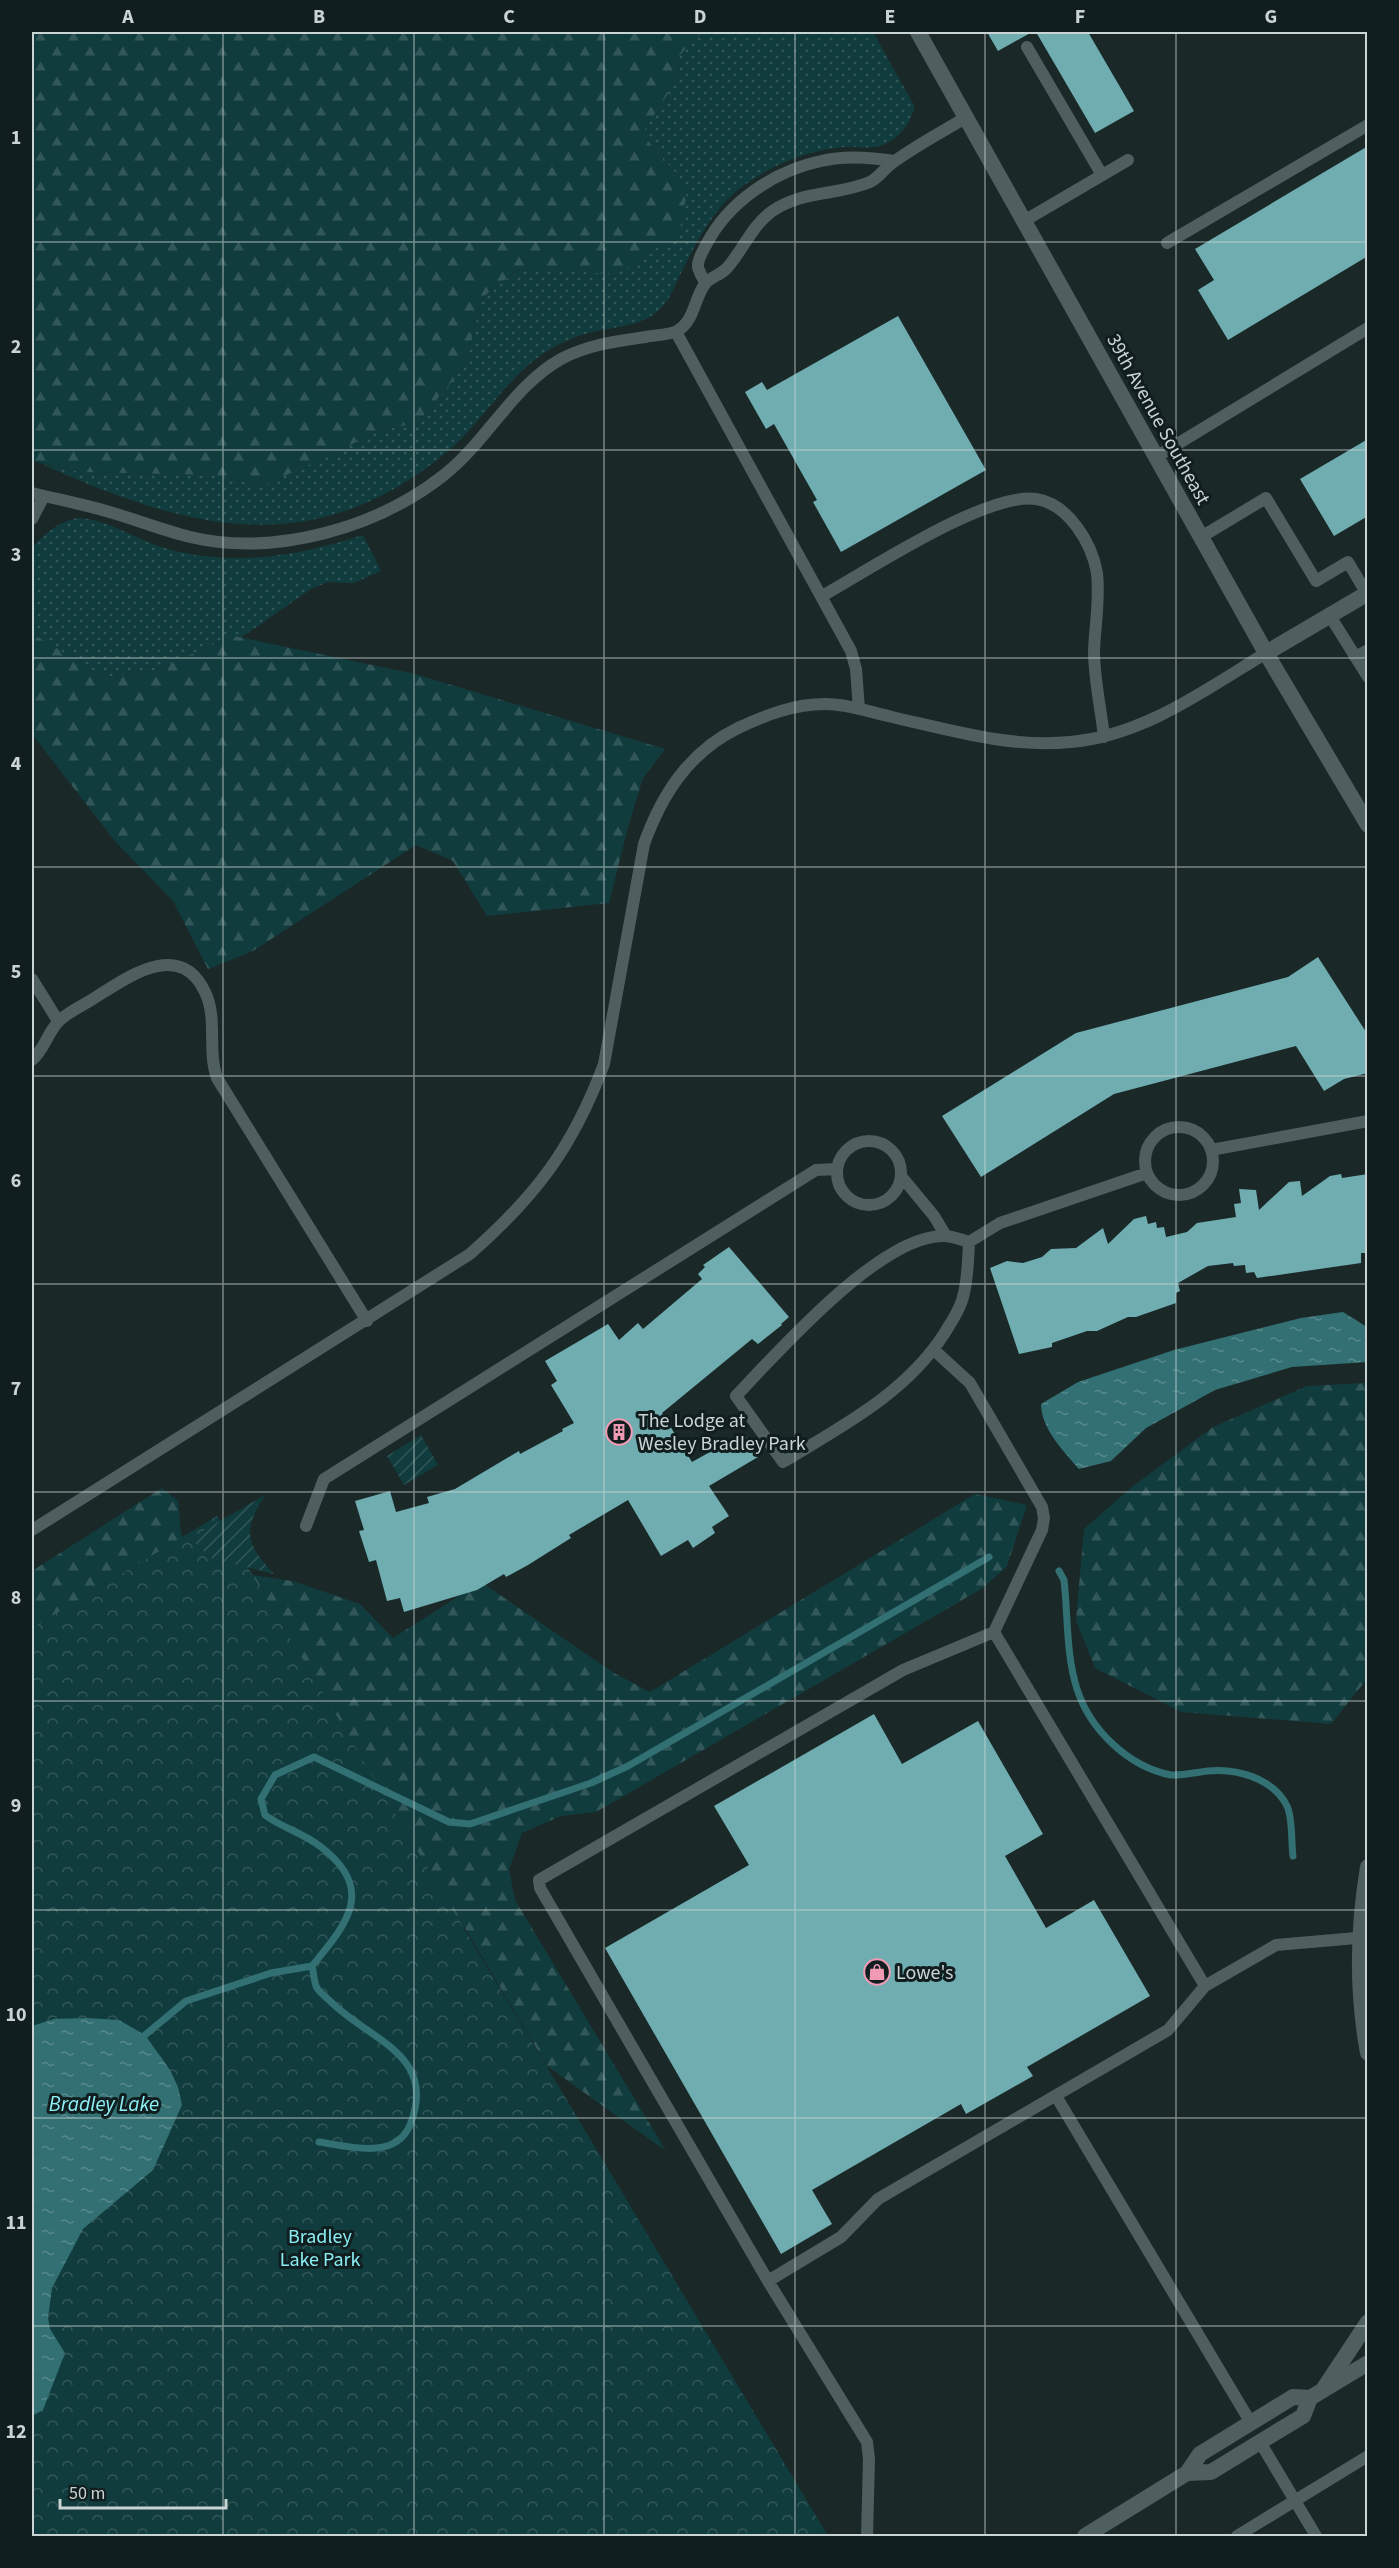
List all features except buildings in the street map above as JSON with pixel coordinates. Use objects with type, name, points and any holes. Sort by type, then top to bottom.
[{"type":"main road","name":"39th Avenue Southeast","points":[[918,32],[1266,653],[1368,825]]},
{"type":"main road","points":[[1266,653],[1367,593]]},
{"type":"main road","points":[[1368,1866],[1361,1992],[1368,2053]]},
{"type":"main road","points":[[1187,2474],[1211,2472],[1302,2416],[1368,2322]]},
{"type":"main road","points":[[1085,2536],[1187,2474],[1200,2454],[1293,2397],[1317,2394],[1368,2362]]},
{"type":"lane","points":[[1027,47],[1102,175]]},
{"type":"lane","points":[[32,493],[106,511],[192,537],[219,542],[284,540],[326,532],[393,507],[443,476],[465,456],[535,379],[561,359],[603,344],[676,332],[687,322],[705,283],[729,266],[758,224],[770,213],[809,195],[868,183],[877,178],[894,161],[965,118]]},
{"type":"lane","points":[[1167,243],[1368,125]]},
{"type":"lane","points":[[705,283],[698,268],[698,262],[710,238],[726,216],[761,186],[792,170],[822,161],[852,157],[894,161]]},
{"type":"lane","points":[[1024,221],[1128,160]]},
{"type":"lane","points":[[1156,457],[1368,328]]},
{"type":"lane","points":[[676,332],[851,651],[856,669],[859,709]]},
{"type":"lane","points":[[32,519],[44,496]]},
{"type":"lane","points":[[1201,537],[1266,498],[1316,581],[1348,562],[1367,593]]},
{"type":"lane","points":[[822,596],[973,512],[1012,500],[1037,500],[1056,508],[1076,525],[1085,540],[1096,571],[1094,654],[1104,737]]},
{"type":"lane","points":[[1330,616],[1368,678]]},
{"type":"lane","points":[[1355,657],[1368,650]]},
{"type":"lane","points":[[32,1530],[470,1254],[525,1202],[566,1148],[594,1092],[604,1064],[644,844],[660,805],[684,768],[727,733],[782,710],[827,704],[1008,741],[1062,743],[1104,737],[1125,732],[1150,720],[1266,653]]},
{"type":"lane","points":[[32,1060],[58,1021],[141,969],[157,965],[173,966],[186,970],[197,978],[211,1006],[213,1066],[217,1077],[367,1321]]},
{"type":"lane","points":[[32,979],[58,1021]]},
{"type":"lane","points":[[1211,1150],[1368,1121]]},
{"type":"lane","points":[[1188,1128],[1198,1133],[1211,1150],[1213,1161],[1210,1173],[1204,1183],[1185,1195],[1162,1191],[1147,1173],[1146,1152],[1150,1142],[1167,1129],[1188,1128]]},
{"type":"lane","points":[[901,1176],[893,1194],[885,1201],[866,1205],[847,1197],[837,1180],[837,1170],[840,1159],[854,1145],[875,1142],[892,1152],[897,1159],[901,1176],[934,1216],[946,1236]]},
{"type":"lane","points":[[306,1526],[324,1479],[816,1170],[837,1170]]},
{"type":"lane","points":[[969,1242],[964,1294],[954,1317],[934,1350],[896,1390],[783,1462],[736,1396],[812,1319],[869,1268],[906,1247],[926,1239],[946,1236],[969,1242],[1000,1223],[1147,1173]]},
{"type":"lane","points":[[867,2536],[869,2459],[867,2442],[768,2281],[540,1888],[539,1880],[903,1670],[994,1632],[1042,1530],[1044,1518],[1042,1507],[970,1383],[934,1350]]},
{"type":"lane","points":[[994,1632],[1205,1986]]},
{"type":"lane","points":[[768,2281],[840,2237],[878,2199],[1168,2030],[1205,1986],[1276,1945],[1364,1937]]},
{"type":"lane","points":[[1056,2096],[1251,2423]]},
{"type":"lane","points":[[1260,2442],[1316,2536]]},
{"type":"lane","points":[[1237,2536],[1368,2456]]},
{"type":"green space","points":[[32,32],[702,32],[678,57],[679,76],[642,134],[688,187],[679,234],[617,274],[519,269],[483,297],[463,368],[418,422],[375,432],[325,458],[261,486],[215,475],[80,472],[32,461]]},
{"type":"green space","points":[[702,32],[873,32],[915,107],[903,130],[888,142],[873,147],[845,147],[804,155],[766,171],[743,186],[723,204],[707,226],[671,294],[658,311],[643,320],[582,335],[549,350],[524,368],[470,430],[446,453],[395,488],[346,511],[296,522],[247,524],[197,518],[147,505],[95,487],[42,464],[80,472],[215,475],[261,486],[375,432],[418,422],[463,368],[483,297],[520,269],[551,269],[688,187],[641,134],[679,76],[678,57]]},
{"type":"green space","points":[[77,518],[101,522],[168,549],[218,557],[267,557],[315,549],[363,535],[381,571],[354,583],[328,582],[311,589],[242,637],[234,636],[152,671],[105,677],[32,636],[32,548],[52,529]]},
{"type":"green space","points":[[34,635],[105,677],[152,671],[234,636],[415,674],[665,749],[643,778],[609,903],[487,916],[453,861],[416,845],[253,951],[208,969],[173,901],[114,840],[32,734],[32,636]]},
{"type":"green space","points":[[1367,1383],[1367,1679],[1331,1724],[1181,1712],[1095,1668],[1076,1620],[1084,1529],[1133,1486],[1213,1427],[1307,1386]]},
{"type":"green space","points":[[421,1435],[438,1465],[404,1485],[387,1456]]},
{"type":"green space","points":[[162,1488],[178,1501],[181,1534],[214,1569],[292,1581],[360,1604],[393,1638],[481,1582],[614,1673],[650,1692],[975,1494],[1027,1505],[1007,1566],[983,1588],[596,1812],[561,1816],[522,1833],[509,1869],[515,1900],[666,2151],[547,2066],[465,1928],[32,1941],[32,1571]]},
{"type":"green space","points":[[265,1495],[253,1518],[250,1537],[258,1554],[274,1574],[210,1558],[191,1538]]},
{"type":"green space","name":"Bradley Lake Park","points":[[217,1516],[828,2536],[32,2536],[32,1628]]},
{"type":"water","points":[[1343,1312],[1367,1327],[1367,1362],[1292,1367],[1215,1390],[1146,1428],[1111,1461],[1079,1469],[1054,1439],[1045,1422],[1041,1404],[1078,1382],[1174,1350],[1301,1318]]},
{"type":"water","name":"Bradley Lake","points":[[54,2019],[119,2020],[145,2035],[170,2070],[178,2087],[182,2105],[153,2170],[83,2229],[52,2288],[48,2318],[50,2329],[65,2353],[43,2410],[32,2416],[32,2026]]},
{"type":"waterway","points":[[319,2142],[356,2148],[382,2147],[393,2143],[403,2136],[410,2125],[416,2101],[415,2081],[408,2065],[395,2051],[346,2015],[316,1986],[312,1966],[345,1922],[352,1893],[348,1878],[338,1863],[321,1847],[265,1815],[261,1799],[275,1775],[314,1757],[449,1822],[470,1824],[591,1783],[628,1766],[989,1557]]},
{"type":"waterway","points":[[1059,1571],[1064,1580],[1073,1676],[1083,1704],[1101,1732],[1126,1755],[1155,1771],[1171,1775],[1230,1771],[1253,1777],[1273,1788],[1281,1796],[1289,1811],[1293,1856]]},
{"type":"waterway","points":[[145,2035],[186,2001],[271,1973],[312,1966]]},
{"type":"place","name":"The Lodge at Wesley Bradley Park","points":[[619,1432]]},
{"type":"place","name":"Lowe's","points":[[877,1972]]}]
